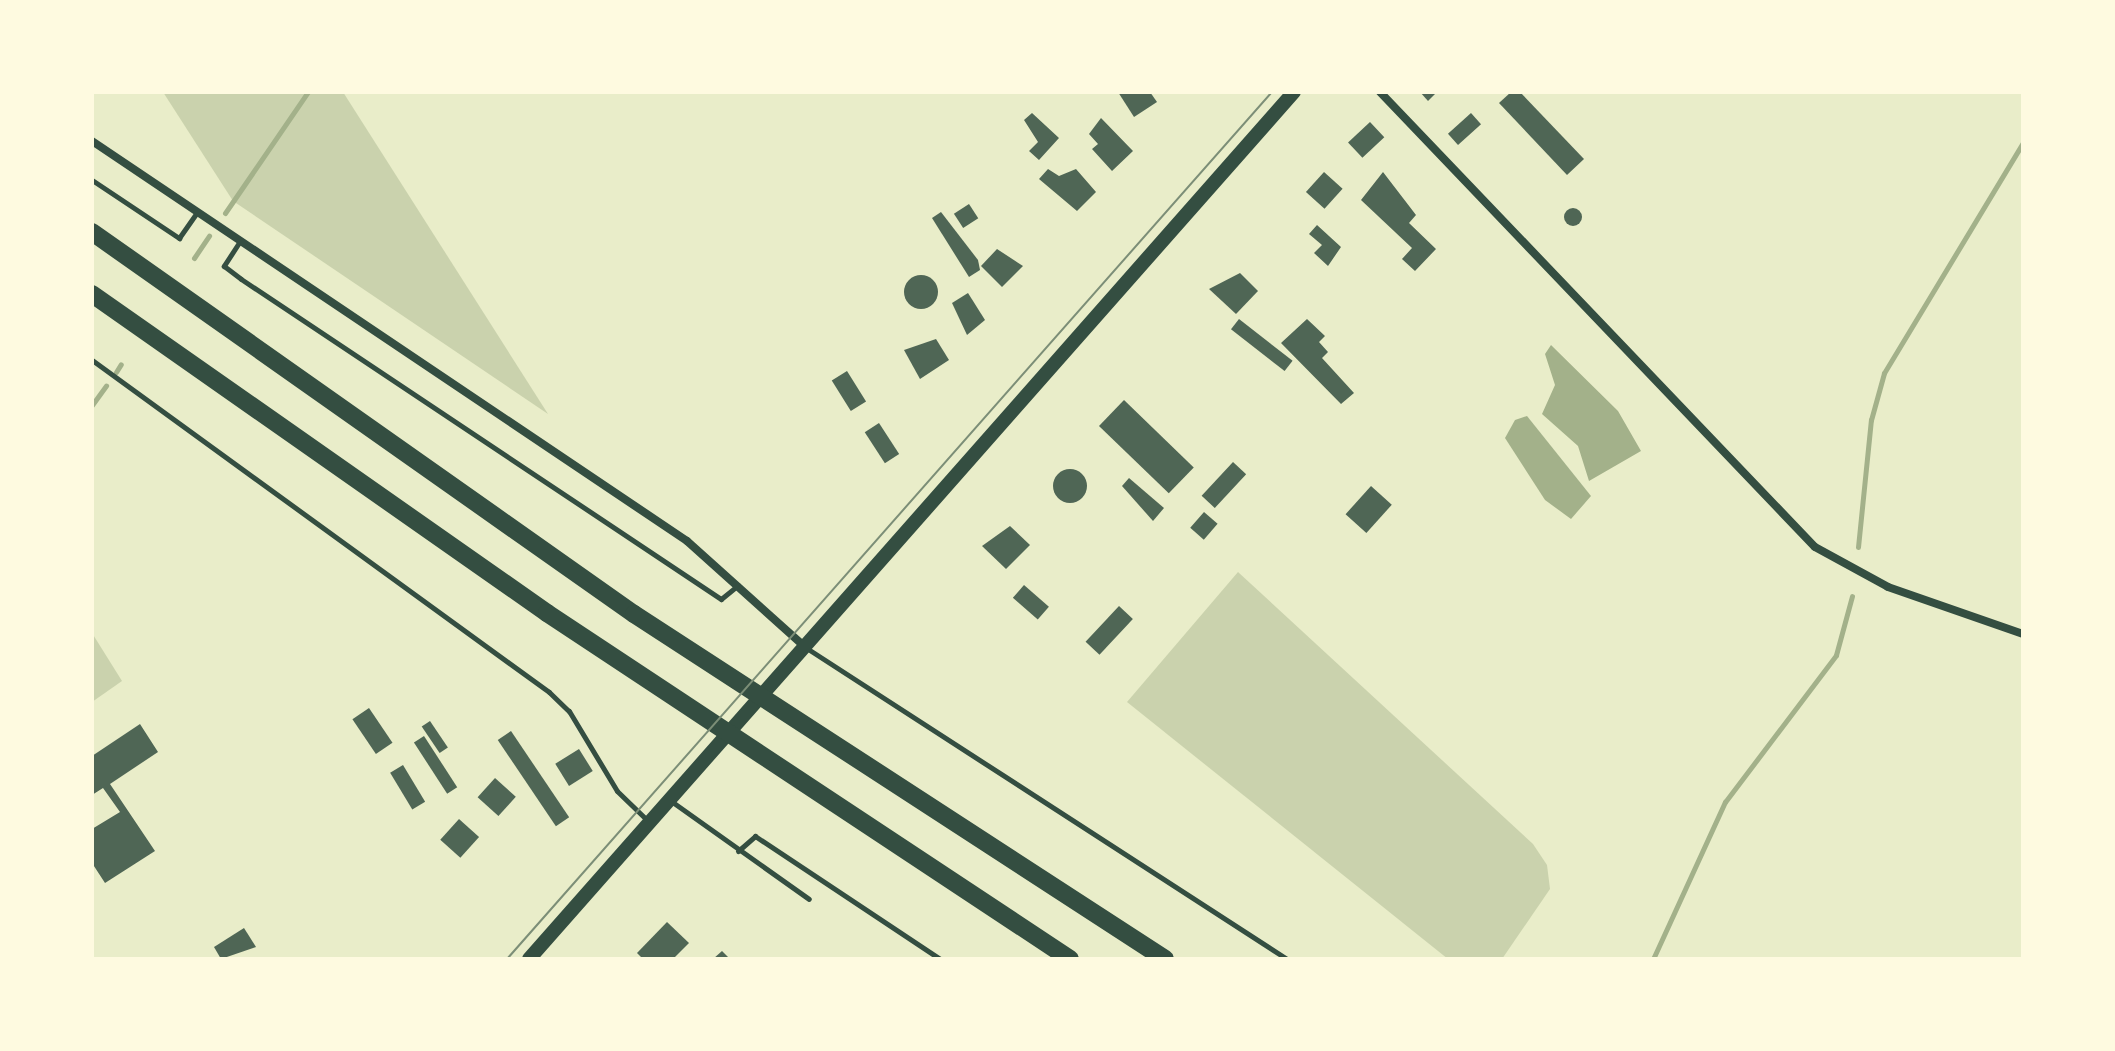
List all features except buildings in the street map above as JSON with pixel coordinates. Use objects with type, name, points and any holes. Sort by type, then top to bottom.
[{"type":"highway","points":[[92,232],[730,676],[1165,959]]},
{"type":"highway","points":[[92,294],[744,747],[1070,959]]},
{"type":"main road","points":[[529,959],[1294,92]]},
{"type":"street","points":[[1380,92],[1815,547],[1888,587],[2023,634]]},
{"type":"street","points":[[92,141],[687,541],[739,584],[805,647]]},
{"type":"lane","points":[[92,180],[179,238],[197,212]]},
{"type":"lane","points":[[240,241],[224,266],[241,279],[721,599],[739,584]]},
{"type":"lane","points":[[92,360],[549,692],[617,791],[649,823]]},
{"type":"lane","points":[[805,647],[1287,959]]},
{"type":"lane","points":[[670,800],[809,899]]},
{"type":"lane","points":[[738,851],[755,836],[940,959]]},
{"type":"shaded area","points":[[163,92],[343,92],[548,414],[233,201]]},
{"type":"shaded area","points":[[1551,345],[1618,411],[1641,451],[1589,481],[1578,446],[1542,414],[1555,385],[1545,354]]},
{"type":"shaded area","points":[[1527,416],[1591,496],[1571,519],[1545,500],[1505,438],[1515,420]]},
{"type":"shaded area","points":[[1238,572],[1533,844],[1547,865],[1550,889],[1502,959],[1448,959],[1127,702]]},
{"type":"shaded area","points":[[92,633],[122,681],[92,702]]},
{"type":"waterway","points":[[225,213],[308,92]]},
{"type":"waterway","points":[[1858,547],[1871,420],[1884,373],[2023,143]]},
{"type":"waterway","points":[[194,258],[209,236]]},
{"type":"waterway","points":[[116,372],[121,364]]},
{"type":"waterway","points":[[92,405],[106,386]]},
{"type":"waterway","points":[[1653,959],[1725,802],[1836,655],[1852,596]]},
{"type":"tram line","points":[[507,959],[1272,92]]}]
